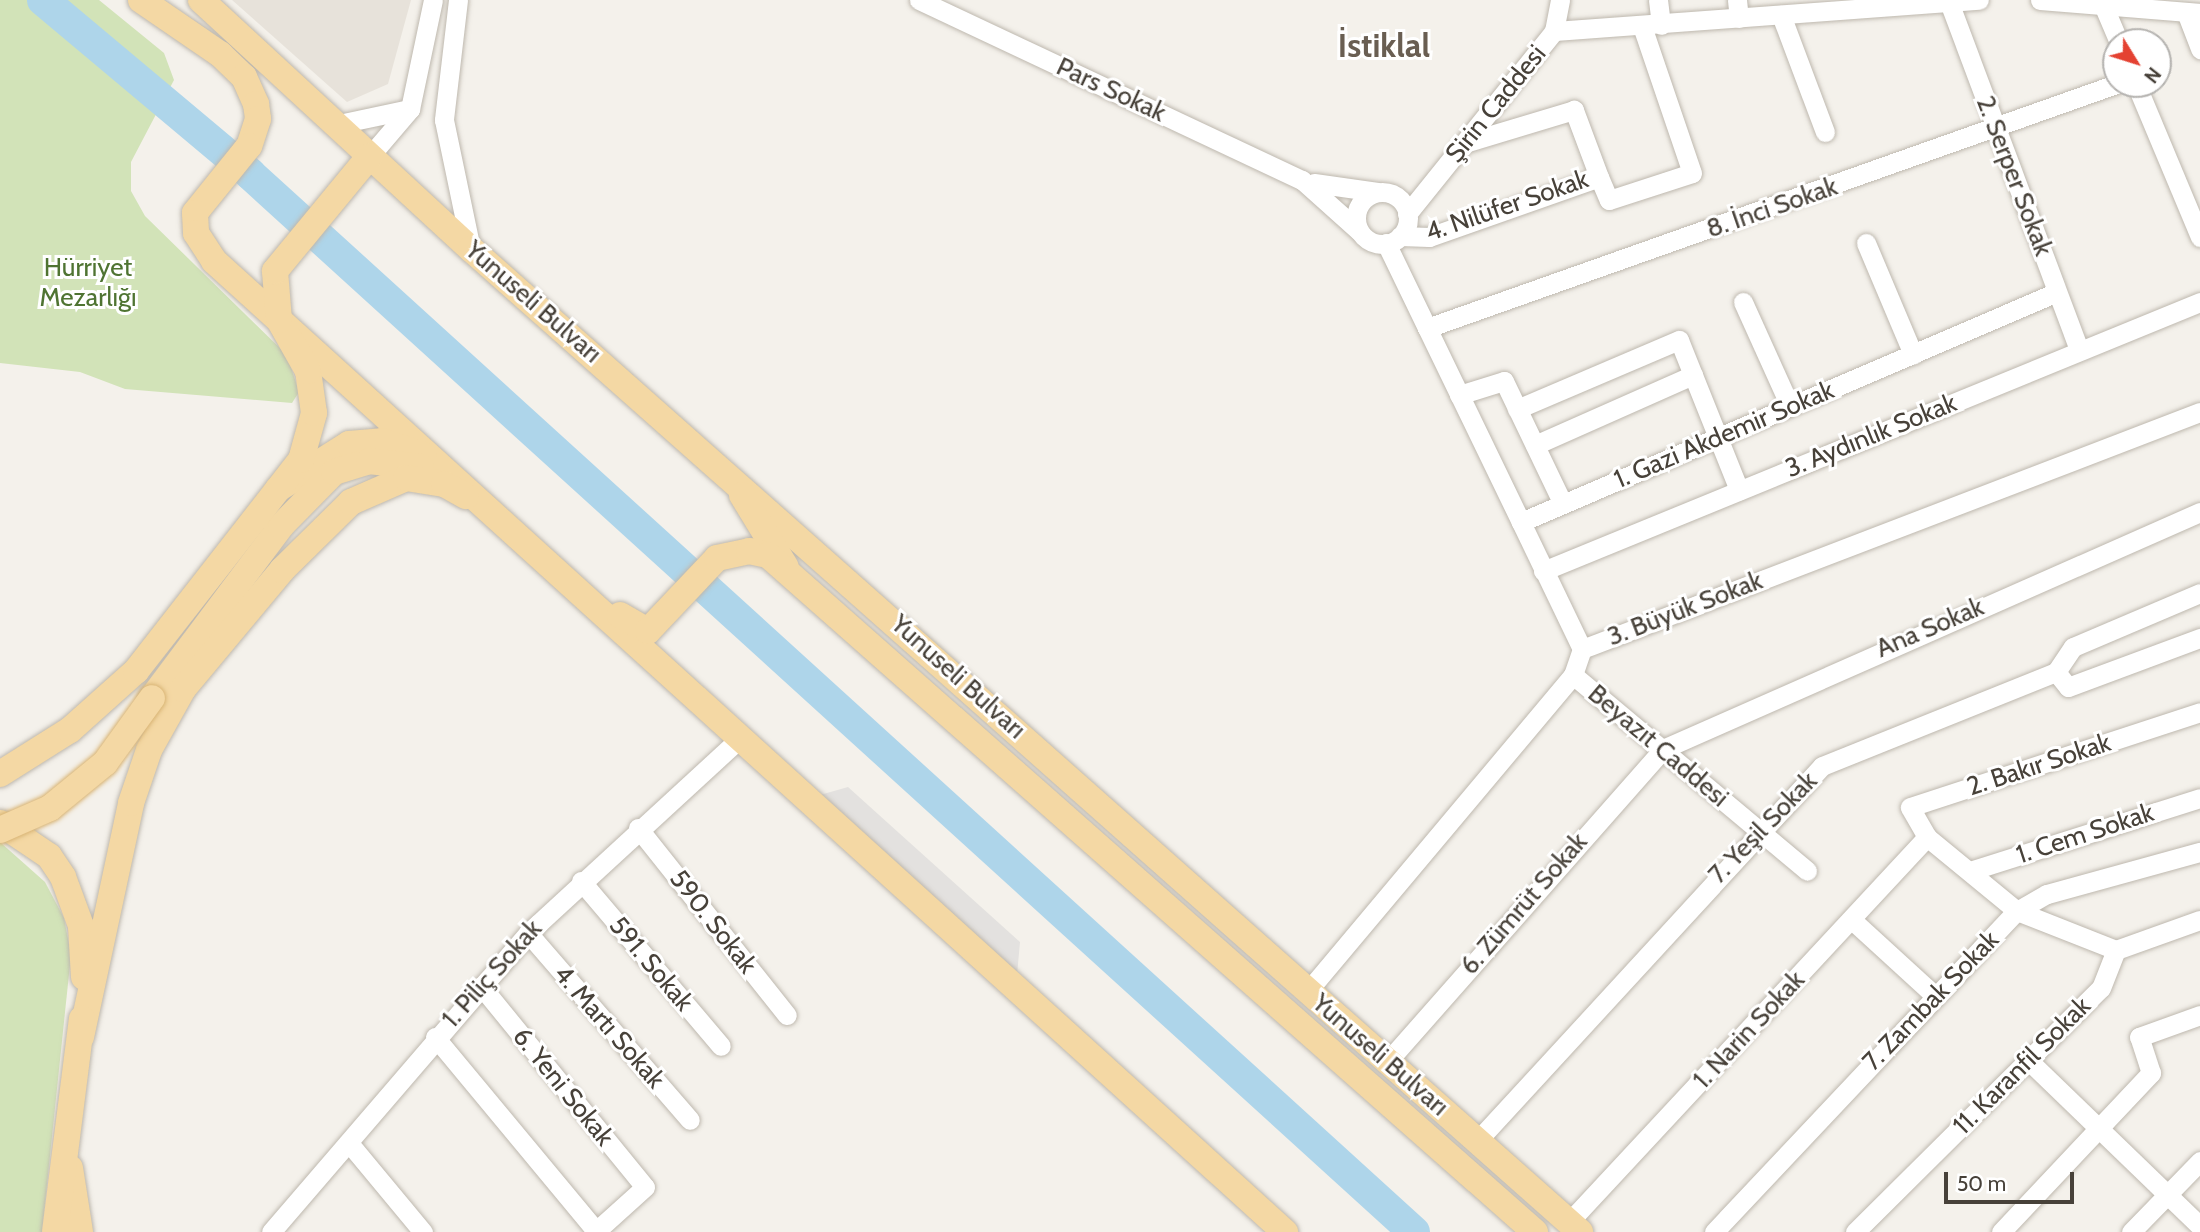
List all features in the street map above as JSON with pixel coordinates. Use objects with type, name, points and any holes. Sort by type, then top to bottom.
[{"type":"main road","points":[[141,0],[204,40],[244,77],[258,119],[249,146],[203,199],[195,213],[202,245],[279,320],[491,509],[738,740],[1285,1232]]},
{"type":"main road","name":"Yunuseli Bulvarı","points":[[201,0],[369,157],[718,462],[1307,992],[1574,1227]]},
{"type":"main road","points":[[0,774],[70,730],[136,671],[301,460],[314,414],[308,372],[279,320],[275,271],[369,157]]},
{"type":"main road","points":[[278,489],[349,444],[382,441],[434,458],[499,497],[638,630],[648,631],[717,558],[749,551],[787,569]]},
{"type":"main road","points":[[0,830],[50,808],[104,763],[281,526],[334,472],[369,461],[399,463],[462,484]]},
{"type":"main road","points":[[718,462],[787,569]]},
{"type":"main road","points":[[55,1232],[67,1118],[81,1037],[131,803],[149,750],[183,690],[282,570],[351,502],[406,478],[444,484],[491,509]]},
{"type":"main road","name":"Yunuseli Bulvarı","points":[[787,569],[1535,1232]]},
{"type":"main road","points":[[0,823],[49,856],[74,899],[85,951],[81,1037]]},
{"type":"main road","points":[[67,1118],[80,1232]]},
{"type":"street","points":[[369,157],[410,109],[433,0]]},
{"type":"street","points":[[458,0],[443,120],[471,248]]},
{"type":"street","name":"Pars Sokak","points":[[919,0],[1303,180]]},
{"type":"street","points":[[1554,31],[1560,0]]},
{"type":"street","points":[[1599,177],[1609,200],[1692,173],[1652,25],[1658,0]]},
{"type":"street","name":"Şirin Caddesi","points":[[1408,214],[1554,31],[1652,25],[1738,9],[1781,15],[1821,6],[1979,0]]},
{"type":"street","points":[[2040,0],[2104,7],[2161,5],[2193,13],[2200,49]]},
{"type":"street","name":"2. Serper Sokak","points":[[1949,2],[2079,350]]},
{"type":"street","points":[[2104,7],[2113,28]]},
{"type":"street","points":[[1781,15],[1825,132]]},
{"type":"street","name":"8. İnci Sokak","points":[[1427,328],[1996,129],[2102,89]]},
{"type":"street","points":[[2142,98],[2200,237]]},
{"type":"street","points":[[334,125],[410,109]]},
{"type":"street","name":"4. Nilüfer Sokak","points":[[1393,240],[1429,237],[1599,177],[1574,110],[1465,143]]},
{"type":"street","points":[[1303,180],[1377,192],[1400,199],[1408,214],[1393,240]]},
{"type":"street","points":[[1303,180],[1359,230],[1393,240]]},
{"type":"street","points":[[1359,230],[1358,206],[1377,192]]},
{"type":"street","points":[[1393,240],[1427,328],[1582,649]]},
{"type":"street","points":[[1866,243],[1913,354]]},
{"type":"street","name":"1. Gazi Akdemir Sokak","points":[[1521,522],[2057,292]]},
{"type":"street","points":[[1743,302],[1790,406]]},
{"type":"street","name":"3. Aydınlık Sokak","points":[[1543,571],[2200,302]]},
{"type":"street","points":[[1517,409],[1679,340],[1739,490]]},
{"type":"street","points":[[1535,445],[1693,375]]},
{"type":"street","points":[[1459,395],[1504,381],[1563,504]]},
{"type":"street","name":"3. Büyük Sokak","points":[[1307,992],[1573,675],[1582,649],[2200,412]]},
{"type":"street","name":"Ana Sokak","points":[[1662,749],[2200,513]]},
{"type":"street","points":[[2200,593],[2073,647],[2056,673],[2068,687],[2200,638]]},
{"type":"street","name":"7. Yeşil Sokak","points":[[1478,1140],[1759,830],[1822,766],[2056,673]]},
{"type":"street","name":"Beyazıt Caddesi","points":[[1573,675],[1807,871]]},
{"type":"street","name":"2. Bakır Sokak","points":[[1927,837],[1910,807],[2200,712]]},
{"type":"street","name":"1. Piliç Sokak","points":[[271,1232],[349,1143],[435,1037],[528,933],[638,828],[738,740]]},
{"type":"street","name":"6. Zümrüt Sokak","points":[[1388,1061],[1662,749]]},
{"type":"street","name":"1. Cem Sokak","points":[[1970,871],[2200,798]]},
{"type":"street","name":"590. Sokak","points":[[638,828],[787,1015]]},
{"type":"street","points":[[1927,837],[2017,911],[2116,950],[2200,920]]},
{"type":"street","name":"1. Narin Sokak","points":[[1574,1227],[1927,837]]},
{"type":"street","name":"7. Zambak Sokak","points":[[1714,1232],[1934,995],[2017,911],[2047,894],[2200,852]]},
{"type":"street","name":"591. Sokak","points":[[581,881],[721,1046]]},
{"type":"street","points":[[1852,920],[1934,995]]},
{"type":"street","name":"4. Martı Sokak","points":[[528,933],[690,1120]]},
{"type":"street","name":"11. Karanfil Sokak","points":[[1855,1232],[2101,988],[2116,950]]},
{"type":"street","name":"6. Yeni Sokak","points":[[481,986],[645,1187],[596,1231]]},
{"type":"street","points":[[2001,1232],[2151,1073],[2139,1037],[2200,1015]]},
{"type":"street","points":[[435,1037],[596,1231]]},
{"type":"street","points":[[2028,1060],[2170,1192],[2200,1226]]},
{"type":"street","points":[[349,1143],[421,1231]]},
{"type":"street","points":[[2131,1232],[2200,1161]]},
{"type":"shaded area","points":[[232,0],[411,0],[388,84],[347,102]]},
{"type":"shaded area","points":[[848,787],[1020,942],[1017,975],[820,795]]},
{"type":"green space","name":"Hürriyet Mezarlığı","points":[[0,0],[99,0],[164,53],[174,80],[131,162],[131,191],[145,216],[287,355],[299,392],[292,403],[125,389],[80,372],[0,363]]},
{"type":"green space","points":[[0,842],[45,882],[64,918],[71,955],[42,1232],[0,1232]]},
{"type":"waterway","points":[[43,0],[250,174],[1414,1232]]},
{"type":"district","name":"İstiklal","points":[[1384,46]]}]
